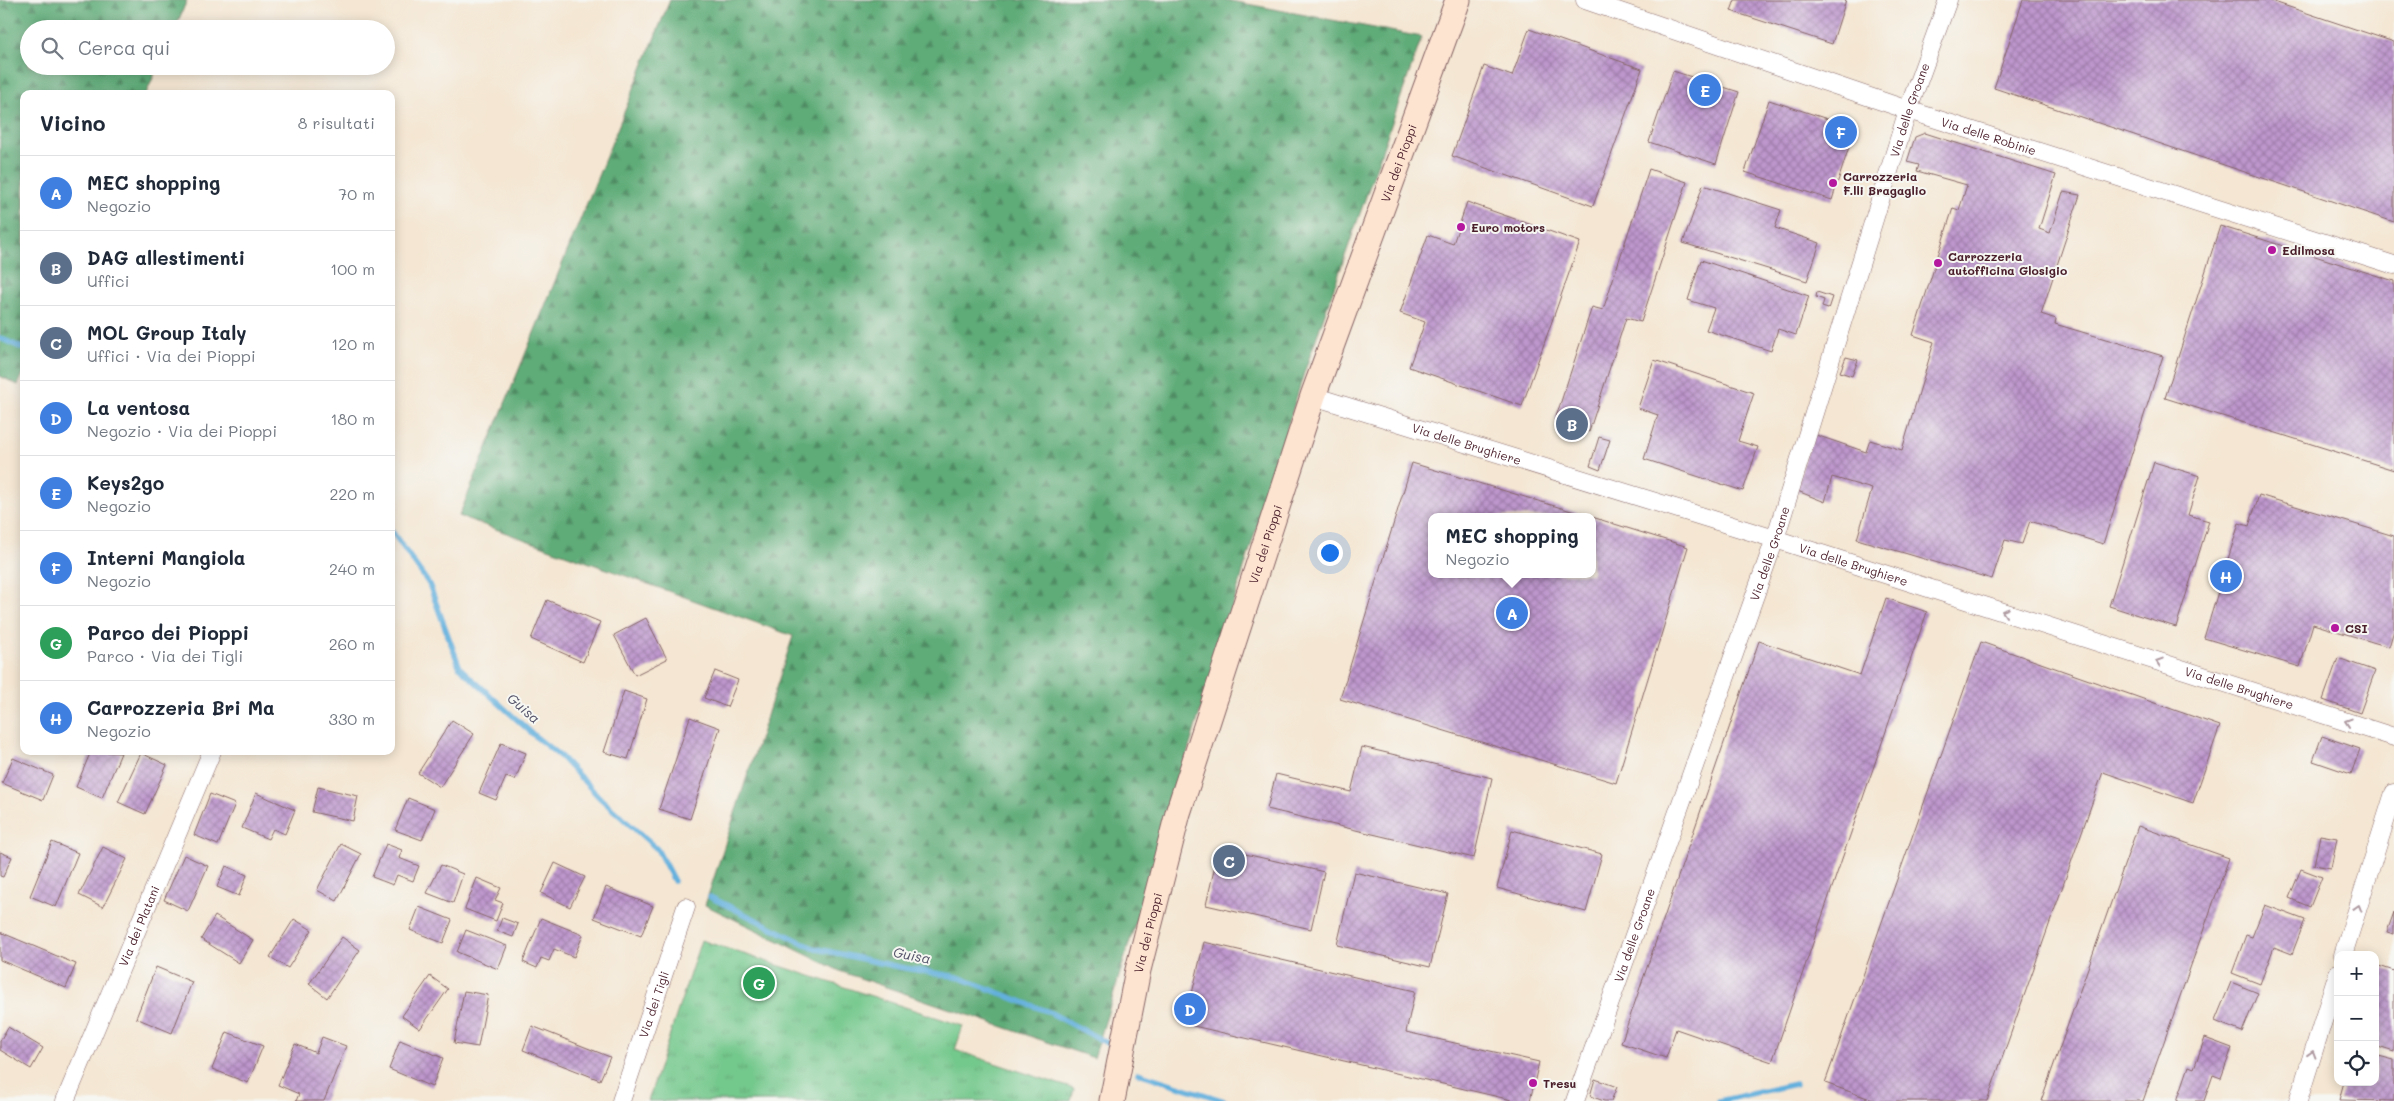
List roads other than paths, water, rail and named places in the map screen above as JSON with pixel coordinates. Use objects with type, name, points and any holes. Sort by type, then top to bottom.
[{"type":"street","name":"Via dei Pioppi","points":[[1112,1101],[1138,970],[1178,813],[1313,396],[1458,0]]},
{"type":"street","name":"Via delle Robinie","points":[[1585,0],[1908,110],[2394,265]]},
{"type":"street","name":"Via delle Groane","points":[[1575,1101],[1775,539],[1908,110],[1948,0]]},
{"type":"street","name":"Via delle Brughiere","points":[[1313,396],[1775,539],[2394,737]]},
{"type":"street","name":"Via dei Platani","points":[[65,1101],[210,755]]},
{"type":"street","points":[[2345,951],[2394,793]]},
{"type":"street","name":"Via dei Tigli","points":[[622,1101],[686,907]]},
{"type":"street","points":[[2298,1101],[2334,986]]},
{"type":"waterway","name":"Guisa","points":[[0,338],[20,347]]},
{"type":"waterway","name":"Guisa","points":[[395,536],[429,584],[460,668],[536,737],[561,757],[601,799],[657,849],[674,881]]},
{"type":"waterway","name":"Guisa","points":[[710,897],[813,948],[899,967],[958,977],[1049,1012],[1107,1043]]},
{"type":"waterway","name":"Guisa","points":[[1138,1073],[1225,1101]]},
{"type":"waterway","name":"Guisa","points":[[1719,1101],[1795,1084]]},
{"type":"place","name":"Keys2go","points":[[1705,90]]},
{"type":"place","name":"Interni Mangiola","points":[[1841,132]]},
{"type":"place","name":"Carrozzeria F.lli Bragaglio","points":[[1833,183]]},
{"type":"place","name":"Euro motors","points":[[1461,227]]},
{"type":"place","name":"Edilmosa","points":[[2272,250]]},
{"type":"place","name":"Carrozzeria autofficina Glosigio","points":[[1938,263]]},
{"type":"place","name":"DAG allestimenti","points":[[1572,424]]},
{"type":"place","name":"Carrozzeria Bri Ma","points":[[2226,576]]},
{"type":"place","name":"MEC shopping","points":[[1512,613]]},
{"type":"place","name":"CSI","points":[[2335,628]]},
{"type":"place","name":"MOL Group Italy","points":[[1229,861]]},
{"type":"place","name":"Parco dei Pioppi","points":[[759,983]]},
{"type":"place","name":"La ventosa","points":[[1190,1009]]},
{"type":"place","name":"Tresu","points":[[1533,1083]]}]
